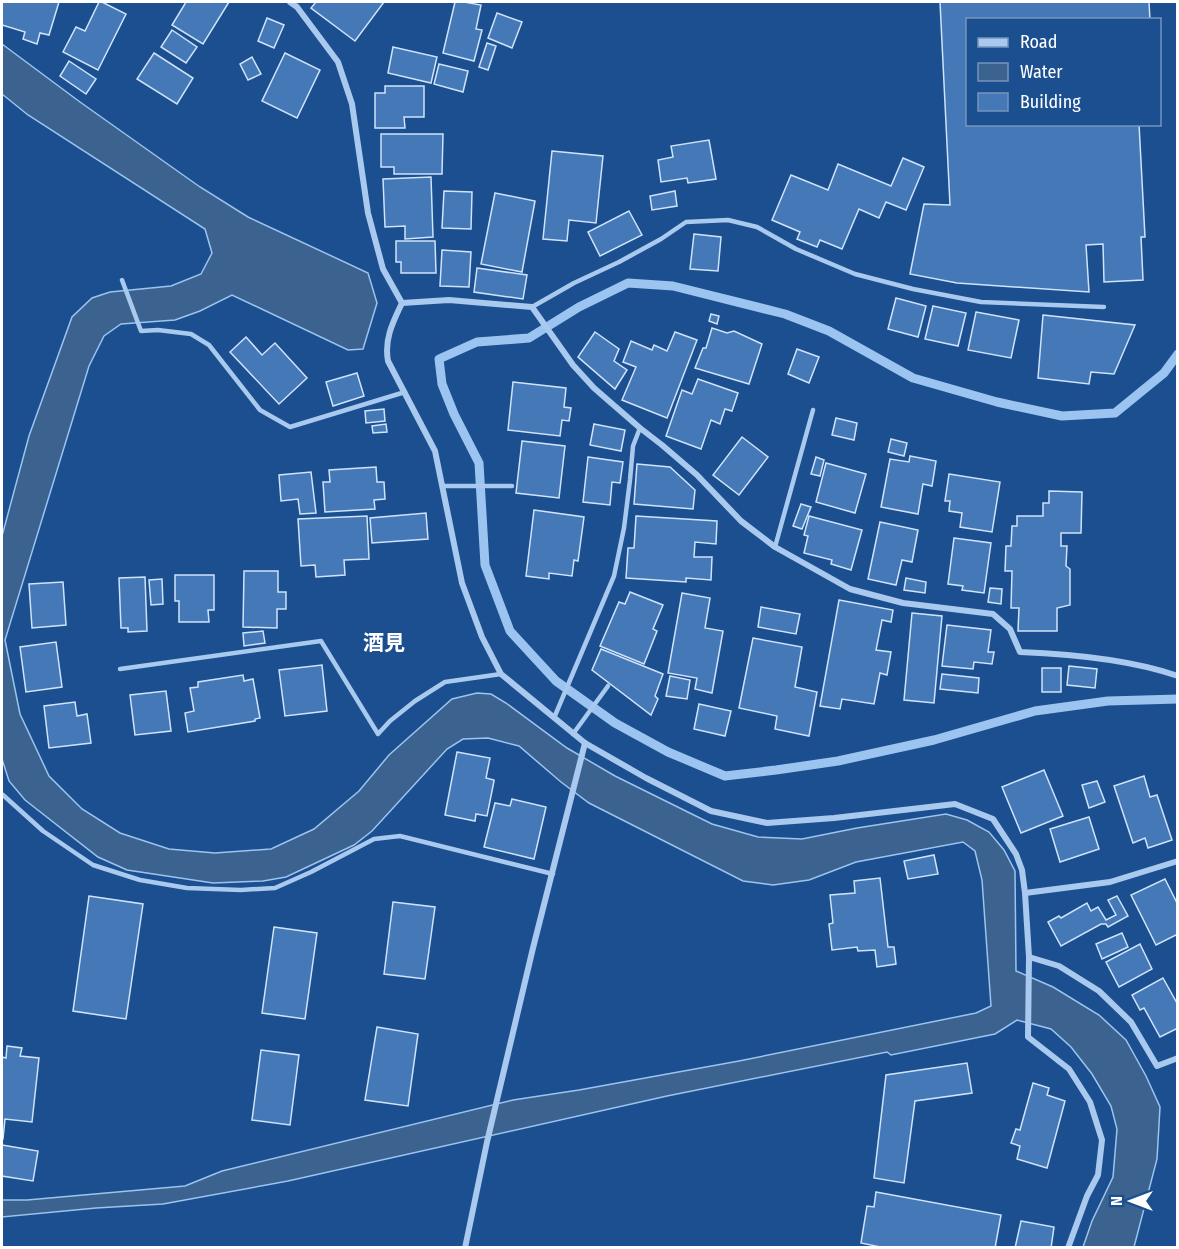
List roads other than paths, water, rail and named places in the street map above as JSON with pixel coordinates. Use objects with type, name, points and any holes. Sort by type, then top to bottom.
[{"type":"street","points":[[290,2],[297,7],[338,62],[352,104],[368,213],[383,269],[402,303]]},
{"type":"street","points":[[402,303],[449,300],[532,307],[573,365],[594,388],[697,474],[741,521],[775,547],[850,589],[903,603],[993,614],[1010,629],[1020,652],[1123,662],[1178,676]]},
{"type":"street","points":[[402,303],[389,330],[386,350],[388,361],[435,451],[462,583],[482,637],[501,674],[585,743],[646,778],[711,811],[767,823],[955,804],[993,819],[1016,854],[1022,870],[1029,957],[1028,1037],[1069,1069],[1090,1102],[1102,1140],[1098,1175],[1087,1196],[1068,1248]]},
{"type":"street","points":[[465,1248],[520,1004],[585,743]]},
{"type":"street","points":[[1025,894],[1110,882],[1178,861]]},
{"type":"street","points":[[1029,957],[1059,966],[1100,991],[1131,1022],[1157,1066],[1178,1058]]},
{"type":"lane","points":[[532,307],[574,283],[619,262],[686,222],[728,220],[757,226],[796,249],[855,274],[913,288],[981,302],[1104,307]]},
{"type":"lane","points":[[122,280],[141,331],[158,330],[191,334],[209,345],[260,410],[290,427],[405,392]]},
{"type":"lane","points":[[775,547],[813,410]]},
{"type":"lane","points":[[554,718],[614,576],[624,528],[633,446],[640,428]]},
{"type":"lane","points":[[443,486],[512,486]]},
{"type":"lane","points":[[120,669],[321,641],[378,734],[415,701],[445,682],[501,674]]},
{"type":"lane","points":[[573,734],[608,686]]},
{"type":"lane","points":[[3,795],[43,831],[93,865],[140,880],[187,888],[241,890],[275,888],[374,839],[400,836],[553,874]]},
{"type":"water","points":[[2,44],[200,187],[248,217],[368,273],[377,303],[363,349],[348,350],[232,295],[175,320],[121,324],[104,336],[89,366],[5,640],[20,714],[49,776],[82,809],[120,833],[169,849],[215,853],[271,849],[314,829],[359,791],[389,755],[452,699],[477,693],[491,694],[506,703],[567,748],[615,776],[712,824],[758,837],[802,839],[946,814],[967,820],[989,832],[1004,850],[1015,871],[1016,971],[1053,987],[1099,1015],[1126,1040],[1160,1107],[1157,1159],[1134,1247],[1083,1247],[1092,1221],[1113,1177],[1117,1129],[1111,1106],[1092,1074],[1071,1047],[1051,1029],[1017,1020],[995,1034],[891,1055],[887,1052],[667,1096],[288,1181],[163,1204],[2,1217],[2,1200],[27,1200],[185,1186],[222,1171],[513,1100],[739,1061],[976,1013],[991,1006],[982,880],[975,851],[963,842],[856,862],[809,880],[773,885],[743,881],[589,803],[519,746],[488,738],[463,739],[447,749],[372,831],[354,845],[286,877],[263,881],[213,883],[127,870],[98,857],[25,800],[9,781],[2,759],[2,536],[29,436],[72,317],[92,298],[110,292],[171,286],[201,274],[212,253],[205,229],[28,115],[2,94]]},
{"type":"waterway","points":[[1178,354],[1164,373],[1115,413],[1062,416],[997,402],[913,378],[829,331],[785,314],[673,286],[628,283],[579,307],[529,338],[477,342],[439,359],[442,384],[454,414],[479,463],[485,565],[510,631],[556,681],[615,723],[668,752],[725,776],[838,761],[934,740],[1035,711],[1108,701],[1178,699]]},
{"type":"district","name":"酒見","points":[[384,643]]}]
